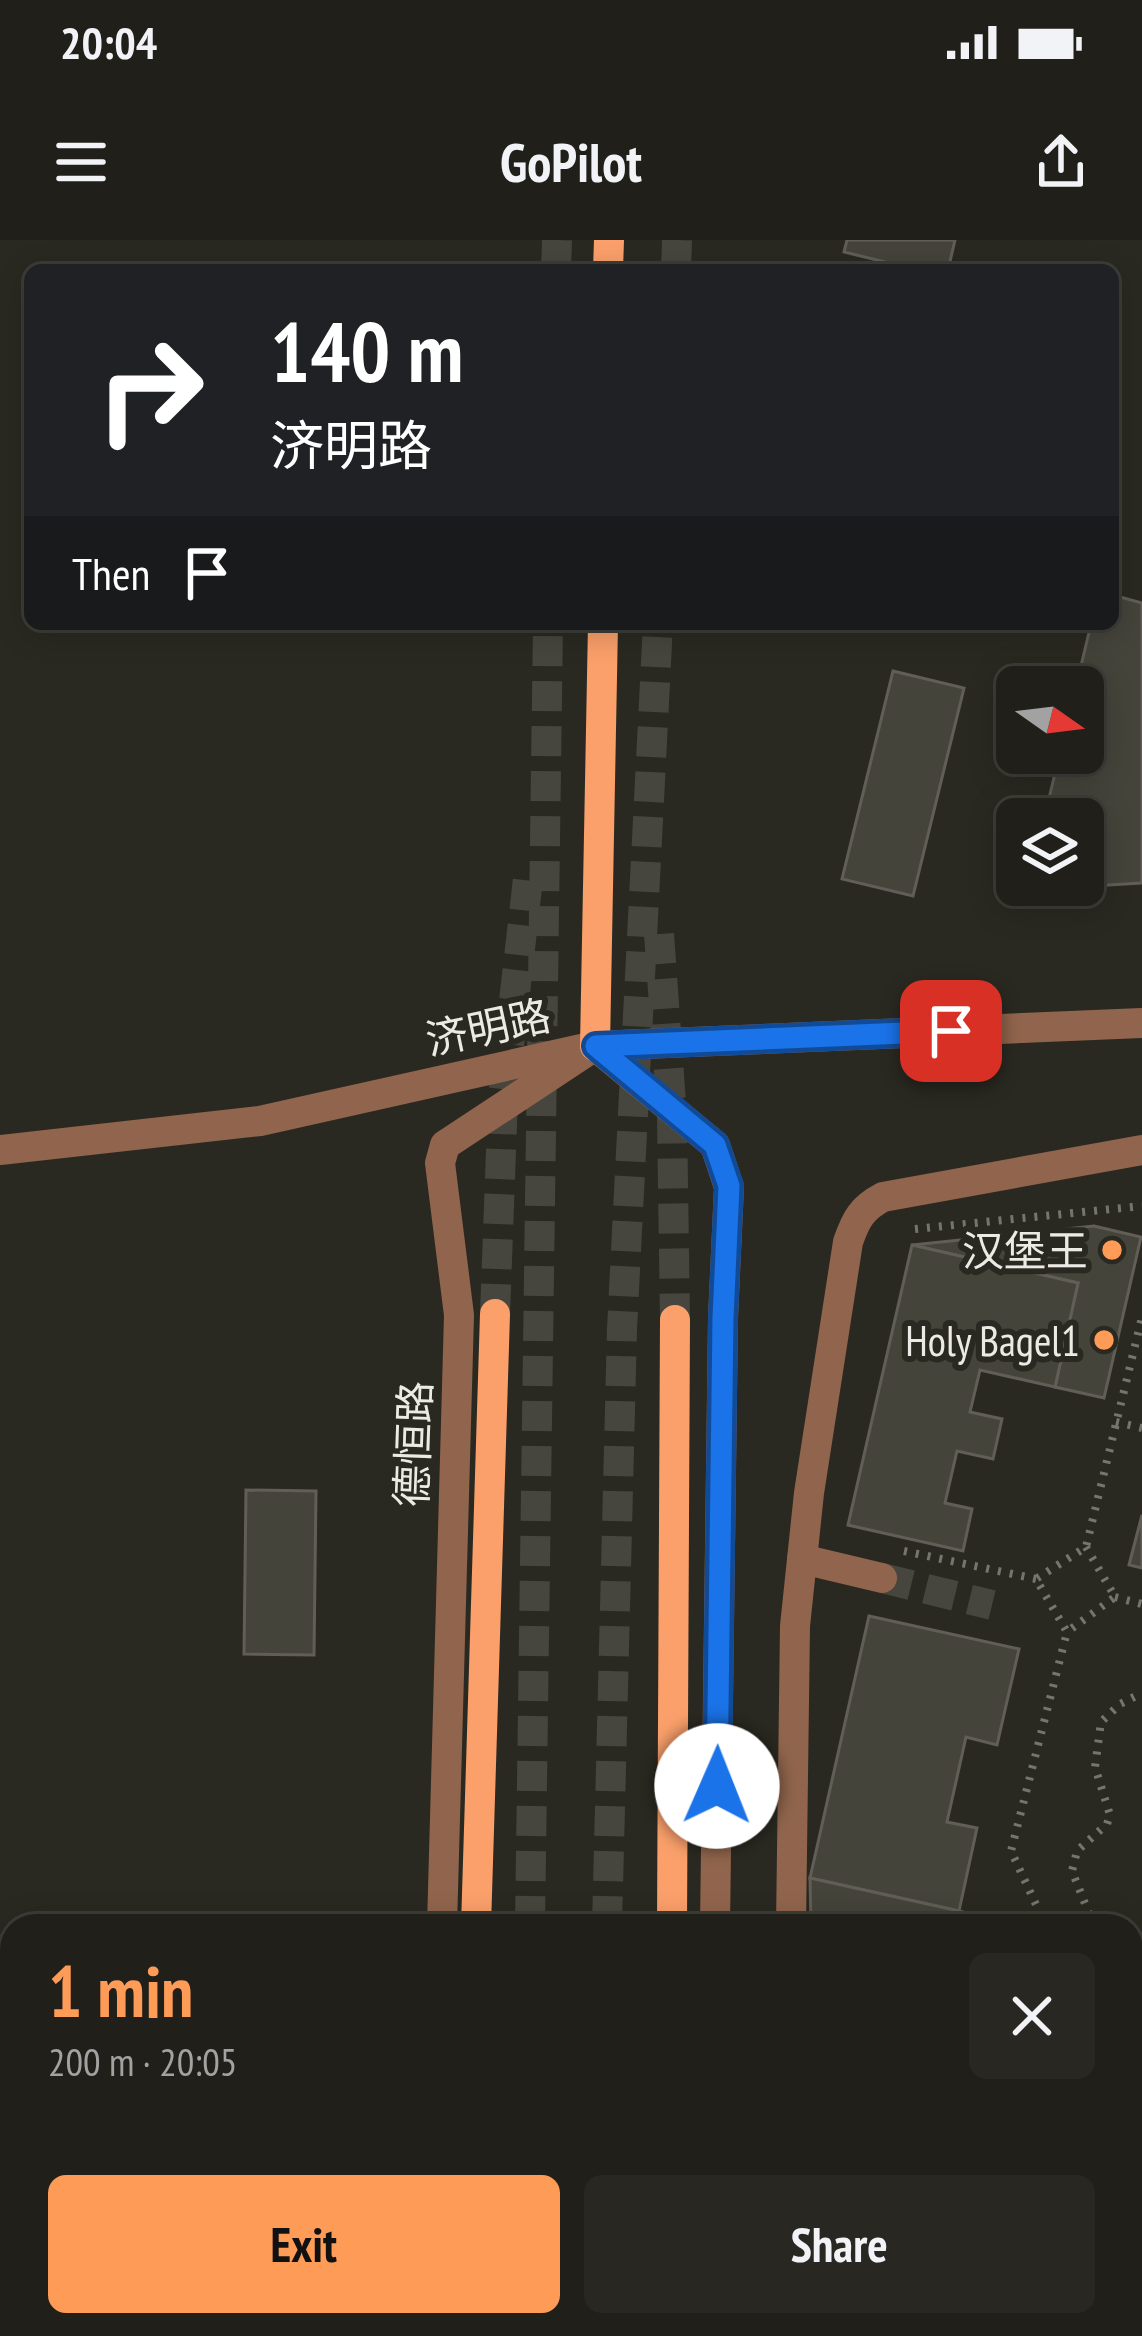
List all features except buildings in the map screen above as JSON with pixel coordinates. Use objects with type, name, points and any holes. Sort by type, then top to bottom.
[{"type":"main road","points":[[596,1046],[602,630]]},
{"type":"main road","points":[[476,1914],[495,1314]]},
{"type":"main road","points":[[672,1914],[675,1320]]},
{"type":"street","name":"济明路","points":[[0,1150],[260,1121],[596,1046],[1142,1023]]},
{"type":"street","name":"德恒路","points":[[442,1914],[459,1315],[440,1163],[445,1145],[596,1046]]},
{"type":"street","points":[[596,1046],[715,1145],[729,1186],[715,1914]]},
{"type":"street","points":[[791,1914],[795,1626],[848,1242],[865,1207],[883,1197],[1142,1150]]},
{"type":"street","points":[[802,1559],[885,1563]]},
{"type":"path","points":[[910,1229],[1142,1206]]},
{"type":"path","points":[[885,1563],[1036,1580],[1086,1547],[1142,1317]]},
{"type":"path","points":[[1116,1422],[1142,1428]]},
{"type":"path","points":[[1086,1547],[1115,1597],[1142,1604]]},
{"type":"path","points":[[1036,1580],[1067,1632]]},
{"type":"path","points":[[1040,1914],[1011,1851],[1067,1632],[1115,1597]]},
{"type":"path","points":[[1089,1914],[1072,1871],[1077,1851],[1107,1824],[1110,1815],[1095,1767],[1100,1722],[1142,1693]]},
{"type":"tunnel","points":[[556,264],[557,240]]},
{"type":"tunnel","points":[[676,264],[677,240]]},
{"type":"tunnel","points":[[530,1914],[548,630]]},
{"type":"tunnel","points":[[607,1914],[622,1329],[658,630]]},
{"type":"tunnel","points":[[495,1314],[503,1097],[528,879]]},
{"type":"tunnel","points":[[659,934],[672,1117],[675,1320]]},
{"type":"tunnel","points":[[882,1578],[992,1605]]},
{"type":"place","name":"汉堡王","points":[[1112,1250]]},
{"type":"place","name":"Holy Bagel1","points":[[1104,1340]]},
{"type":"route","points":[[717,1786],[729,1186],[715,1145],[596,1046],[951,1031]]}]
